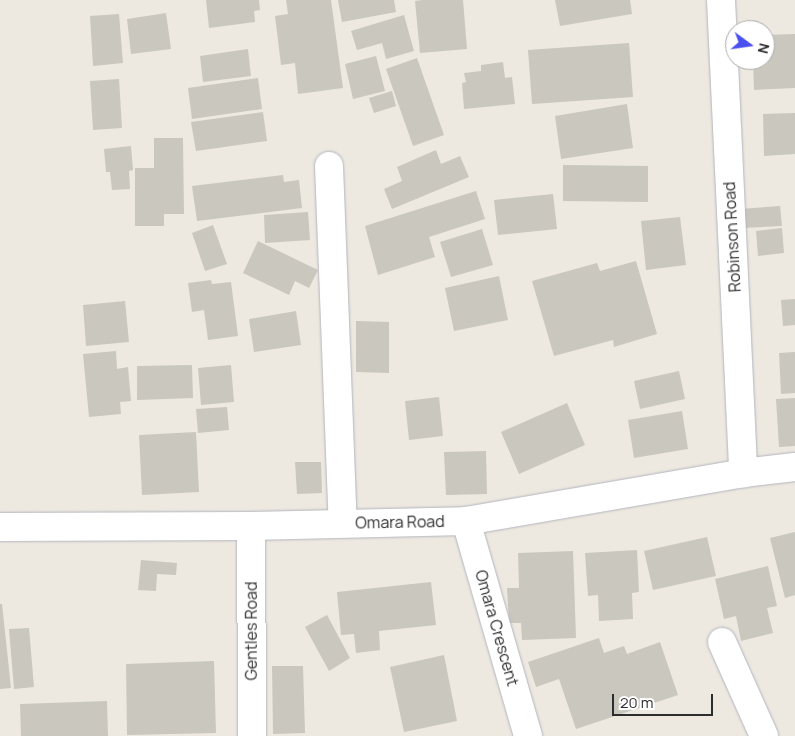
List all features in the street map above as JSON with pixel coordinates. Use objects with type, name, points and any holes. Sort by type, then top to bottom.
[{"type":"street","name":"Robinson Road","points":[[721,0],[742,473]]},
{"type":"street","points":[[329,166],[343,524]]},
{"type":"street","name":"Omara Road","points":[[0,527],[251,526],[466,521],[742,473],[795,468]]},
{"type":"street","name":"Omara Crescent","points":[[466,521],[528,736]]},
{"type":"street","name":"Gentles Road","points":[[251,526],[252,736]]},
{"type":"street","points":[[722,642],[764,736]]},
{"type":"building","points":[[206,0],[259,0],[260,10],[254,11],[255,22],[209,28]]},
{"type":"building","points":[[286,0],[331,0],[343,88],[298,94],[295,63],[281,65],[275,16],[288,14]]},
{"type":"building","points":[[338,0],[394,0],[396,12],[342,22]]},
{"type":"building","points":[[463,0],[467,49],[420,53],[415,1]]},
{"type":"building","points":[[555,0],[630,0],[632,14],[560,26]]},
{"type":"building","points":[[166,13],[171,49],[131,54],[127,19]]},
{"type":"building","points":[[119,14],[123,63],[93,66],[90,16]]},
{"type":"building","points":[[404,15],[414,51],[386,59],[382,43],[357,50],[351,31]]},
{"type":"building","points":[[795,34],[795,88],[754,90],[753,70],[775,70],[775,35]]},
{"type":"building","points":[[629,43],[633,97],[532,104],[528,50]]},
{"type":"building","points":[[248,49],[251,76],[203,82],[200,56]]},
{"type":"building","points":[[376,56],[385,91],[353,99],[345,64]]},
{"type":"building","points":[[417,58],[444,135],[413,146],[386,69]]},
{"type":"building","points":[[503,62],[505,78],[512,77],[515,104],[464,109],[462,83],[466,82],[464,73],[481,71],[481,65]]},
{"type":"building","points":[[258,78],[262,109],[192,119],[188,88]]},
{"type":"building","points":[[119,79],[122,128],[93,130],[90,81]]},
{"type":"building","points":[[392,91],[396,106],[374,113],[369,98]]},
{"type":"building","points":[[627,104],[633,148],[561,159],[555,116]]},
{"type":"building","points":[[263,112],[267,141],[196,151],[191,122]]},
{"type":"building","points":[[795,113],[795,154],[764,156],[763,114]]},
{"type":"building","points":[[154,138],[183,138],[184,214],[164,214],[164,226],[135,226],[135,168],[154,168]]},
{"type":"building","points":[[131,146],[133,170],[129,171],[130,189],[112,190],[110,172],[106,172],[104,149]]},
{"type":"building","points":[[436,150],[441,164],[460,156],[469,177],[392,209],[384,189],[402,181],[397,167]]},
{"type":"building","points":[[563,165],[648,166],[648,202],[563,201]]},
{"type":"building","points":[[283,175],[284,182],[299,180],[302,208],[197,221],[192,186]]},
{"type":"building","points":[[476,191],[485,219],[429,237],[435,257],[378,275],[365,226]]},
{"type":"building","points":[[553,194],[557,229],[498,235],[494,200]]},
{"type":"building","points":[[780,206],[782,226],[741,228],[740,209]]},
{"type":"building","points":[[308,212],[310,240],[265,243],[264,215]]},
{"type":"building","points":[[680,217],[686,265],[646,270],[641,221]]},
{"type":"building","points":[[213,225],[227,264],[205,271],[192,233]]},
{"type":"building","points":[[782,228],[784,253],[758,256],[756,231]]},
{"type":"building","points":[[482,229],[493,265],[451,277],[440,242]]},
{"type":"building","points":[[258,241],[318,270],[309,288],[295,281],[289,295],[243,273]]},
{"type":"building","points":[[636,261],[657,334],[614,347],[613,340],[554,356],[532,281],[597,263],[600,271]]},
{"type":"building","points":[[499,276],[508,320],[454,331],[445,288]]},
{"type":"building","points":[[211,280],[212,284],[231,282],[238,336],[208,340],[204,310],[192,312],[188,283]]},
{"type":"building","points":[[795,299],[795,325],[783,326],[781,300]]},
{"type":"building","points":[[125,301],[129,342],[86,346],[83,305]]},
{"type":"building","points":[[296,311],[301,345],[254,352],[249,319]]},
{"type":"building","points":[[356,321],[389,322],[389,373],[356,372]]},
{"type":"building","points":[[116,351],[117,369],[128,367],[131,401],[120,402],[121,414],[89,417],[83,354]]},
{"type":"building","points":[[795,352],[795,393],[781,394],[779,353]]},
{"type":"building","points":[[192,365],[193,398],[137,400],[137,366]]},
{"type":"building","points":[[231,365],[234,402],[201,405],[198,368]]},
{"type":"building","points":[[679,371],[685,399],[640,409],[634,381]]},
{"type":"building","points":[[439,397],[443,436],[409,440],[405,401]]},
{"type":"building","points":[[795,398],[795,446],[779,447],[776,399]]},
{"type":"building","points":[[567,403],[585,445],[519,474],[501,432]]},
{"type":"building","points":[[227,407],[229,430],[198,433],[196,409]]},
{"type":"building","points":[[682,411],[688,449],[634,458],[628,420]]},
{"type":"building","points":[[196,432],[199,492],[142,495],[139,435]]},
{"type":"building","points":[[486,451],[487,494],[446,495],[444,452]]},
{"type":"building","points":[[295,462],[321,462],[322,493],[297,494]]},
{"type":"building","points":[[795,532],[795,595],[785,598],[770,538]]},
{"type":"building","points":[[707,537],[716,576],[653,590],[644,551]]},
{"type":"building","points":[[637,550],[639,592],[632,593],[633,619],[599,621],[598,595],[588,596],[585,553]]},
{"type":"building","points":[[573,551],[576,638],[522,640],[521,623],[509,623],[507,588],[519,588],[518,553]]},
{"type":"building","points":[[141,560],[177,563],[176,575],[157,574],[156,591],[138,590]]},
{"type":"building","points":[[768,566],[777,606],[767,608],[773,633],[741,641],[736,616],[724,619],[715,579]]},
{"type":"building","points":[[431,582],[436,625],[379,631],[380,650],[356,653],[354,634],[341,635],[337,592]]},
{"type":"building","points":[[0,604],[2,604],[11,688],[0,689]]},
{"type":"building","points":[[327,615],[350,658],[329,671],[305,627]]},
{"type":"building","points":[[29,628],[34,687],[14,689],[9,629]]},
{"type":"building","points":[[599,638],[604,653],[624,646],[627,654],[660,642],[678,695],[576,729],[559,679],[536,687],[528,662]]},
{"type":"building","points":[[444,655],[457,721],[404,732],[390,667]]},
{"type":"building","points":[[214,661],[216,733],[127,735],[126,664]]},
{"type":"building","points":[[272,666],[303,666],[305,733],[273,734]]},
{"type":"building","points":[[107,701],[108,736],[21,736],[20,704]]}]
